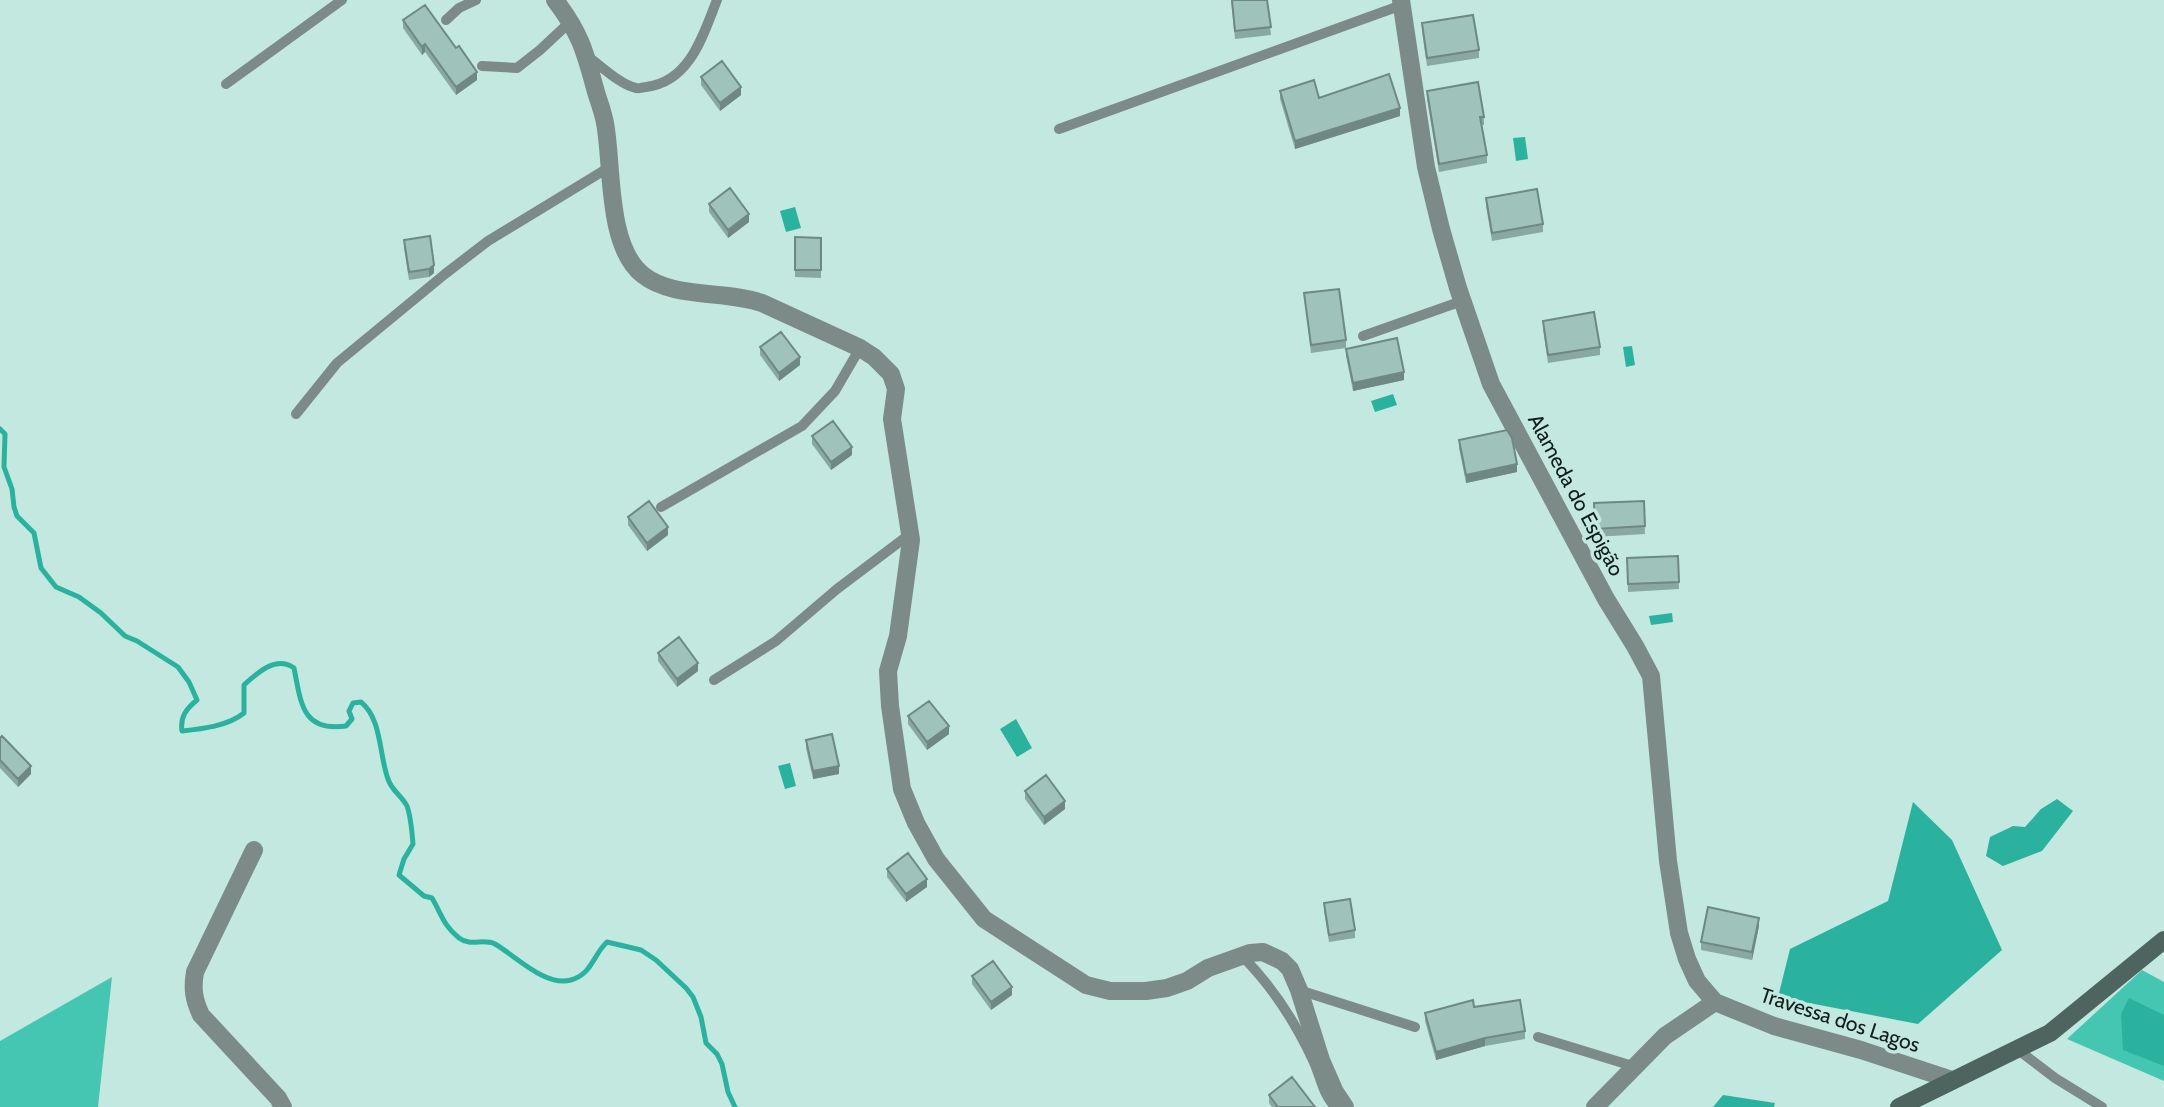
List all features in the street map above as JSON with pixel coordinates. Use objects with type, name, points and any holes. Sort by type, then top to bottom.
[{"type":"street","points":[[555,0],[571,21],[586,55],[605,121],[608,168],[619,231],[632,263],[643,276],[666,288],[747,298],[860,348],[874,357],[891,374],[896,389],[892,419],[910,534],[898,635],[888,671],[895,742],[902,789],[916,823],[953,883],[984,919],[1011,938],[1086,985],[1110,991],[1167,988],[1187,981],[1208,968],[1250,953],[1263,952],[1282,961],[1290,968],[1321,1060],[1335,1093],[1345,1107]]},
{"type":"street","name":"Alameda do Espigão","points":[[1401,2],[1426,167],[1462,301],[1491,384],[1606,599],[1651,676],[1668,861],[1679,933],[1697,981],[1715,1002]]},
{"type":"street","points":[[254,850],[195,972],[193,986],[195,1002],[201,1015],[278,1098],[283,1107]]},
{"type":"street","points":[[1899,1107],[2050,1033],[2164,940]]},
{"type":"street","points":[[1595,1107],[1664,1036],[1715,1002]]},
{"type":"street","name":"Travessa dos Lagos","points":[[1715,1002],[1773,1026],[1861,1050],[1952,1080]]},
{"type":"lane","points":[[226,83],[342,0]]},
{"type":"lane","points":[[446,20],[459,8],[475,0]]},
{"type":"lane","points":[[586,55],[636,88],[661,85],[686,67],[705,31],[717,0]]},
{"type":"lane","points":[[1059,129],[1401,2]]},
{"type":"lane","points":[[482,66],[517,68],[571,21]]},
{"type":"lane","points":[[296,414],[337,363],[445,274],[488,241],[608,168]]},
{"type":"lane","points":[[1363,336],[1462,301]]},
{"type":"lane","points":[[661,507],[802,426],[835,391],[860,348]]},
{"type":"lane","points":[[714,680],[776,640],[837,589],[910,534]]},
{"type":"lane","points":[[1242,956],[1277,995],[1313,1060],[1325,1095],[1335,1107]]},
{"type":"lane","points":[[1299,990],[1415,1027]]},
{"type":"lane","points":[[1538,1037],[1636,1067]]},
{"type":"lane","points":[[2017,1049],[2102,1107]]},
{"type":"shaded area","points":[[1525,137],[1528,159],[1516,161],[1513,138]]},
{"type":"shaded area","points":[[795,207],[801,228],[786,232],[780,211]]},
{"type":"shaded area","points":[[1632,346],[1635,365],[1626,367],[1623,347]]},
{"type":"shaded area","points":[[1393,394],[1397,405],[1375,412],[1371,401]]},
{"type":"shaded area","points":[[1672,613],[1673,622],[1651,625],[1649,616]]},
{"type":"shaded area","points":[[1016,719],[1032,748],[1017,757],[1000,729]]},
{"type":"shaded area","points":[[790,763],[796,786],[785,789],[778,766]]},
{"type":"shaded area","points":[[2057,799],[2073,811],[2042,851],[2003,866],[1986,856],[1990,837],[2013,826],[2025,827],[2041,809]]},
{"type":"shaded area","points":[[1913,802],[1952,840],[2002,950],[1918,1024],[1778,997],[1790,949],[1888,901]]},
{"type":"shaded area","points":[[2142,970],[2164,982],[2164,1081],[2067,1039]]},
{"type":"shaded area","points":[[112,977],[98,1107],[0,1107],[0,1041]]},
{"type":"shaded area","points":[[2129,998],[2164,1015],[2164,1066],[2123,1050],[2121,1014]]},
{"type":"shaded area","points":[[1723,1095],[1775,1103],[1774,1107],[1713,1107]]},
{"type":"building","points":[[1232,0],[1267,0],[1271,27],[1235,31]]},
{"type":"building","points":[[425,5],[477,72],[456,87],[425,44],[422,47],[403,20]]},
{"type":"building","points":[[1473,15],[1479,50],[1427,58],[1422,23]]},
{"type":"building","points":[[722,61],[741,87],[720,103],[701,77]]},
{"type":"building","points":[[1389,74],[1400,108],[1295,141],[1280,91],[1314,80],[1319,98]]},
{"type":"building","points":[[1478,82],[1484,117],[1480,117],[1487,155],[1439,164],[1427,91]]},
{"type":"building","points":[[730,188],[749,214],[728,230],[709,204]]},
{"type":"building","points":[[1537,189],[1543,224],[1492,233],[1486,198]]},
{"type":"building","points":[[430,236],[434,265],[429,269],[409,272],[404,240]]},
{"type":"building","points":[[795,237],[821,238],[821,270],[795,270]]},
{"type":"building","points":[[1339,289],[1346,340],[1311,345],[1304,293]]},
{"type":"building","points":[[1594,312],[1600,347],[1548,355],[1543,321]]},
{"type":"building","points":[[781,332],[800,357],[779,373],[760,347]]},
{"type":"building","points":[[1397,338],[1404,372],[1353,383],[1346,349]]},
{"type":"building","points":[[833,421],[852,447],[831,462],[812,436]]},
{"type":"building","points":[[1507,430],[1512,438],[1517,464],[1466,475],[1459,440]]},
{"type":"building","points":[[649,501],[668,527],[647,543],[628,517]]},
{"type":"building","points":[[1644,501],[1645,526],[1595,529],[1594,503]]},
{"type":"building","points":[[1678,556],[1679,582],[1628,584],[1627,558]]},
{"type":"building","points":[[679,637],[698,663],[677,679],[658,653]]},
{"type":"building","points":[[929,701],[949,726],[927,742],[908,716]]},
{"type":"building","points":[[832,734],[839,766],[813,771],[806,740]]},
{"type":"building","points":[[2,736],[31,766],[18,779],[0,760]]},
{"type":"building","points":[[1046,775],[1065,801],[1044,817],[1025,791]]},
{"type":"building","points":[[908,853],[927,879],[906,894],[887,869]]},
{"type":"building","points":[[1350,899],[1355,930],[1329,935],[1324,903]]},
{"type":"building","points":[[1708,907],[1759,918],[1752,952],[1701,942]]},
{"type":"building","points":[[993,961],[1012,987],[991,1002],[972,976]]},
{"type":"building","points":[[1473,1000],[1474,1007],[1520,1000],[1525,1031],[1485,1038],[1436,1052],[1425,1013]]},
{"type":"building","points":[[1292,1077],[1315,1107],[1278,1107],[1269,1095]]},
{"type":"waterway","points":[[0,429],[5,434],[4,467],[12,489],[14,507],[17,516],[34,533],[41,568],[56,587],[79,597],[125,636],[178,667],[197,700],[185,714],[182,731],[223,724],[244,713],[244,685],[267,667],[280,663],[294,668],[306,712],[312,720],[320,724],[331,727],[346,726],[352,719],[349,711],[353,703],[361,702],[373,718],[389,783],[405,802],[409,815],[413,844],[399,875],[424,896],[432,898],[446,924],[463,941],[495,944],[531,969],[551,979],[561,981],[578,977],[588,969],[607,942],[641,950],[656,960],[693,997],[701,1017],[706,1043],[722,1064],[728,1092],[735,1107]]}]
